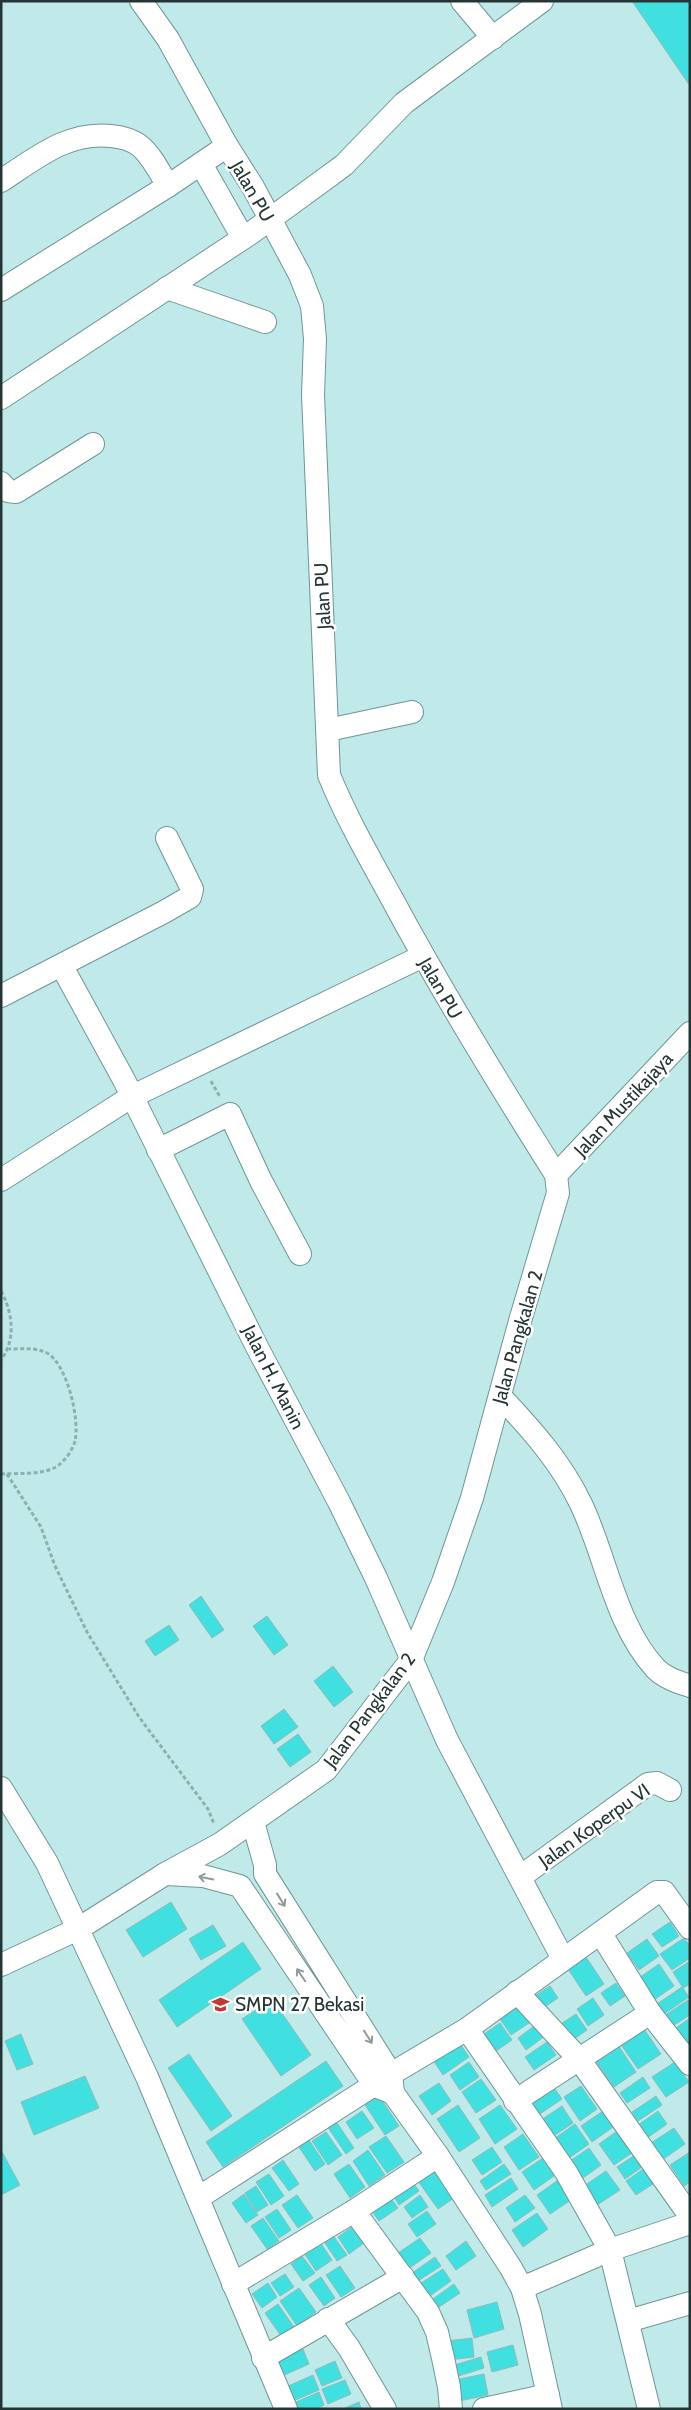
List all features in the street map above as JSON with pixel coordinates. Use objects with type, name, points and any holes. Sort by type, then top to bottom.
[{"type":"street","name":"Jalan PU","points":[[141,1],[168,39],[269,218],[300,275],[312,306],[315,339],[313,395],[329,775],[338,798],[423,956],[478,1050],[556,1176]]},
{"type":"street","points":[[462,1],[493,38]]},
{"type":"street","points":[[1,398],[243,238],[344,165],[404,103],[542,1]]},
{"type":"street","points":[[1,181],[61,142],[85,136],[106,135],[127,138],[139,146],[168,186]]},
{"type":"street","points":[[1,290],[168,186],[227,146]]},
{"type":"street","points":[[201,164],[243,238]]},
{"type":"street","points":[[166,288],[265,322]]},
{"type":"street","points":[[1,483],[8,491],[16,492],[93,444]]},
{"type":"street","points":[[328,730],[412,712]]},
{"type":"street","points":[[1,996],[190,897],[192,889],[167,838]]},
{"type":"street","points":[[1,1180],[131,1097],[423,956]]},
{"type":"street","name":"Jalan H. Manin","points":[[65,972],[339,1502],[376,1578],[447,1740],[563,1958]]},
{"type":"street","name":"Jalan Mustikajaya","points":[[556,1176],[690,1033]]},
{"type":"street","points":[[158,1150],[230,1114],[261,1180],[300,1254]]},
{"type":"street","name":"Jalan Pangkalan 2","points":[[1,1965],[78,1929],[165,1874],[220,1844],[326,1770],[411,1660],[443,1582],[472,1498],[557,1200],[559,1184],[556,1176]]},
{"type":"street","points":[[500,1396],[539,1437],[581,1504],[614,1592],[644,1652],[656,1669],[667,1678],[690,1686]]},
{"type":"street","name":"Jalan Koperpu VI","points":[[520,1877],[645,1786],[653,1782],[670,1790]]},
{"type":"street","points":[[1,1788],[47,1863],[147,2077],[263,2358],[286,2409]]},
{"type":"street","points":[[253,1822],[265,1865],[265,1874],[386,2085]]},
{"type":"street","points":[[165,1874],[203,1876],[240,1886],[244,1890],[438,2156],[512,2268],[522,2288],[530,2314],[549,2402],[484,2409]]},
{"type":"street","points":[[244,1890],[265,1874]]},
{"type":"street","points":[[198,2198],[386,2085],[660,1891],[664,1892],[690,1928]]},
{"type":"street","points":[[601,1934],[650,2013],[690,2064]]},
{"type":"street","points":[[517,1992],[579,2059],[690,2216]]},
{"type":"street","points":[[515,2101],[650,2013]]},
{"type":"street","points":[[467,2029],[515,2101],[566,2172],[610,2250],[649,2409]]},
{"type":"street","points":[[233,2284],[354,2211],[438,2156]]},
{"type":"street","points":[[354,2211],[428,2312],[437,2332],[449,2387],[451,2409]]},
{"type":"street","points":[[522,2288],[610,2250],[690,2223]]},
{"type":"street","points":[[263,2358],[403,2276]]},
{"type":"street","points":[[628,2321],[690,2303]]},
{"type":"street","points":[[328,2319],[354,2356],[385,2409]]},
{"type":"path","points":[[200,1064],[230,1114]]},
{"type":"path","points":[[1,1291],[7,1301],[12,1322],[9,1349],[1,1360]]},
{"type":"path","points":[[1,1474],[40,1472],[56,1467],[66,1458],[75,1442],[76,1424],[71,1394],[58,1364],[49,1354],[37,1348],[9,1349]]},
{"type":"path","points":[[7,1474],[41,1527],[55,1566],[86,1632],[139,1717],[208,1809],[220,1844]]},
{"type":"building","points":[[632,1],[690,1],[690,86]]},
{"type":"building","points":[[201,1596],[224,1630],[212,1638],[189,1605]]},
{"type":"building","points":[[267,1616],[288,1645],[274,1655],[253,1626]]},
{"type":"building","points":[[169,1625],[179,1640],[155,1656],[145,1641]]},
{"type":"building","points":[[333,1666],[353,1692],[334,1707],[314,1681]]},
{"type":"building","points":[[284,1709],[298,1727],[274,1744],[261,1726]]},
{"type":"building","points":[[298,1734],[311,1752],[290,1767],[277,1749]]},
{"type":"building","points":[[171,1902],[187,1929],[143,1957],[126,1930]]},
{"type":"building","points":[[670,1922],[679,1936],[662,1947],[652,1934]]},
{"type":"building","points":[[213,1925],[226,1946],[201,1960],[189,1939]]},
{"type":"building","points":[[684,1938],[690,1946],[690,1958],[672,1970],[660,1954]]},
{"type":"building","points":[[647,1939],[659,1956],[639,1970],[627,1953]]},
{"type":"building","points":[[243,1942],[261,1969],[177,2027],[159,2000]]},
{"type":"building","points":[[582,1951],[604,1984],[586,1996],[564,1963]]},
{"type":"building","points":[[690,1961],[690,1984],[683,1988],[673,1972]]},
{"type":"building","points":[[659,1964],[674,1986],[651,2002],[636,1980]]},
{"type":"building","points":[[616,1983],[625,1996],[610,2006],[601,1993]]},
{"type":"building","points":[[550,1986],[558,1998],[537,2012],[529,2000]]},
{"type":"building","points":[[682,1987],[689,1997],[664,2014],[657,2004]]},
{"type":"building","points":[[593,1998],[604,2015],[588,2026],[577,2009]]},
{"type":"building","points":[[272,1999],[311,2055],[281,2076],[242,2019]]},
{"type":"building","points":[[688,2000],[690,2015],[671,2027],[664,2016]]},
{"type":"building","points":[[521,2004],[532,2021],[511,2035],[500,2019]]},
{"type":"building","points":[[576,2014],[587,2030],[567,2044],[556,2027]]},
{"type":"building","points":[[690,2018],[690,2054],[673,2030]]},
{"type":"building","points":[[500,2023],[512,2040],[493,2053],[481,2036]]},
{"type":"building","points":[[640,2023],[661,2054],[638,2069],[617,2039]]},
{"type":"building","points":[[537,2024],[545,2036],[526,2050],[518,2038]]},
{"type":"building","points":[[21,2034],[33,2064],[17,2070],[5,2041]]},
{"type":"building","points":[[457,2039],[469,2057],[443,2075],[431,2057]]},
{"type":"building","points":[[547,2042],[556,2055],[534,2070],[525,2057]]},
{"type":"building","points":[[618,2045],[636,2072],[614,2087],[596,2061]]},
{"type":"building","points":[[189,2054],[232,2116],[211,2131],[168,2068]]},
{"type":"building","points":[[326,2061],[343,2086],[223,2167],[206,2142]]},
{"type":"building","points":[[469,2062],[479,2077],[460,2090],[450,2075]]},
{"type":"building","points":[[675,2062],[689,2082],[666,2097],[652,2077]]},
{"type":"building","points":[[85,2076],[99,2108],[34,2135],[21,2102]]},
{"type":"building","points":[[643,2077],[650,2088],[627,2103],[620,2093]]},
{"type":"building","points":[[481,2079],[496,2100],[476,2113],[462,2092]]},
{"type":"building","points":[[550,2082],[562,2099],[534,2118],[522,2101]]},
{"type":"building","points":[[439,2083],[451,2101],[432,2115],[419,2096]]},
{"type":"building","points":[[581,2086],[597,2109],[580,2121],[564,2097]]},
{"type":"building","points":[[379,2096],[399,2126],[385,2135],[365,2105]]},
{"type":"building","points":[[656,2096],[662,2105],[638,2121],[632,2112]]},
{"type":"building","points":[[458,2105],[480,2138],[459,2152],[437,2119]]},
{"type":"building","points":[[500,2105],[517,2129],[495,2144],[479,2119]]},
{"type":"building","points":[[562,2106],[573,2123],[552,2137],[541,2120]]},
{"type":"building","points":[[606,2109],[616,2125],[592,2142],[581,2126]]},
{"type":"building","points":[[362,2111],[374,2128],[357,2139],[346,2122]]},
{"type":"building","points":[[658,2111],[667,2124],[647,2138],[638,2125]]},
{"type":"building","points":[[333,2117],[354,2148],[346,2154],[325,2123]]},
{"type":"building","points":[[575,2124],[589,2144],[565,2161],[551,2141]]},
{"type":"building","points":[[674,2128],[685,2144],[662,2160],[651,2143]]},
{"type":"building","points":[[620,2129],[635,2151],[614,2165],[599,2144]]},
{"type":"building","points":[[326,2132],[342,2155],[328,2165],[312,2141]]},
{"type":"building","points":[[523,2134],[539,2157],[519,2170],[504,2147]]},
{"type":"building","points":[[386,2136],[404,2162],[387,2173],[369,2147]]},
{"type":"building","points":[[309,2140],[325,2164],[315,2171],[299,2147]]},
{"type":"building","points":[[492,2147],[502,2162],[482,2175],[472,2160]]},
{"type":"building","points":[[589,2148],[601,2165],[579,2181],[567,2163]]},
{"type":"building","points":[[1,2150],[20,2185],[1,2195]]},
{"type":"building","points":[[368,2150],[385,2175],[369,2186],[353,2161]]},
{"type":"building","points":[[641,2151],[649,2162],[625,2179],[617,2167]]},
{"type":"building","points":[[690,2152],[690,2182],[684,2186],[670,2165]]},
{"type":"building","points":[[543,2158],[554,2176],[534,2190],[522,2172]]},
{"type":"building","points":[[283,2160],[299,2184],[289,2191],[272,2168]]},
{"type":"building","points":[[652,2163],[662,2178],[636,2195],[626,2181]]},
{"type":"building","points":[[349,2164],[365,2187],[350,2198],[334,2174]]},
{"type":"building","points":[[504,2164],[511,2174],[486,2190],[480,2181]]},
{"type":"building","points":[[438,2168],[457,2196],[438,2209],[418,2181]]},
{"type":"building","points":[[606,2171],[620,2190],[591,2209],[578,2190]]},
{"type":"building","points":[[269,2174],[284,2196],[271,2205],[256,2182]]},
{"type":"building","points":[[511,2178],[518,2189],[492,2207],[485,2195]]},
{"type":"building","points":[[561,2178],[574,2198],[550,2214],[537,2195]]},
{"type":"building","points":[[412,2181],[419,2191],[399,2205],[393,2195]]},
{"type":"building","points":[[256,2186],[268,2205],[257,2212],[245,2193]]},
{"type":"building","points":[[244,2194],[258,2215],[246,2223],[232,2203]]},
{"type":"building","points":[[297,2195],[313,2218],[298,2228],[282,2205]]},
{"type":"building","points":[[420,2195],[428,2207],[412,2218],[404,2207]]},
{"type":"building","points":[[525,2195],[535,2208],[515,2222],[506,2208]]},
{"type":"building","points":[[390,2197],[398,2208],[379,2221],[371,2210]]},
{"type":"building","points":[[277,2209],[291,2230],[279,2238],[265,2217]]},
{"type":"building","points":[[427,2211],[436,2224],[417,2237],[408,2224]]},
{"type":"building","points":[[537,2213],[548,2229],[523,2247],[512,2230]]},
{"type":"building","points":[[263,2218],[279,2241],[267,2249],[251,2226]]},
{"type":"building","points":[[352,2227],[364,2243],[349,2254],[338,2237]]},
{"type":"building","points":[[332,2234],[347,2255],[337,2261],[323,2240]]},
{"type":"building","points":[[420,2238],[431,2253],[408,2269],[398,2253]]},
{"type":"building","points":[[466,2241],[476,2256],[456,2270],[446,2256]]},
{"type":"building","points":[[320,2242],[332,2260],[316,2271],[304,2253]]},
{"type":"building","points":[[302,2256],[315,2273],[303,2281],[291,2264]]},
{"type":"building","points":[[435,2257],[441,2266],[418,2281],[412,2273]]},
{"type":"building","points":[[340,2266],[355,2288],[341,2297],[326,2275]]},
{"type":"building","points":[[443,2269],[451,2281],[427,2298],[418,2285]]},
{"type":"building","points":[[285,2274],[294,2287],[280,2296],[271,2283]]},
{"type":"building","points":[[321,2277],[335,2298],[324,2306],[309,2285]]},
{"type":"building","points":[[268,2283],[277,2297],[262,2308],[252,2294]]},
{"type":"building","points":[[454,2284],[460,2293],[436,2309],[430,2301]]},
{"type":"building","points":[[299,2288],[316,2312],[297,2326],[280,2301]]},
{"type":"building","points":[[497,2302],[504,2329],[474,2338],[467,2310]]},
{"type":"building","points":[[278,2304],[294,2327],[281,2336],[265,2313]]},
{"type":"building","points":[[472,2338],[474,2357],[449,2360],[447,2341]]},
{"type":"building","points":[[513,2345],[518,2365],[492,2372],[487,2352]]},
{"type":"building","points":[[303,2349],[309,2364],[280,2377],[273,2362]]},
{"type":"building","points":[[481,2357],[484,2368],[452,2378],[448,2367]]},
{"type":"building","points":[[335,2361],[342,2378],[322,2386],[315,2370]]},
{"type":"building","points":[[484,2374],[488,2395],[459,2401],[455,2380]]},
{"type":"building","points":[[313,2375],[319,2390],[293,2401],[286,2387]]},
{"type":"building","points":[[345,2380],[351,2394],[328,2404],[322,2389]]},
{"type":"building","points":[[319,2392],[324,2405],[316,2409],[297,2409],[294,2403]]},
{"type":"building","points":[[359,2402],[361,2409],[343,2409]]},
{"type":"place","name":"SMPN 27 Bekasi","points":[[221,2004]]}]
